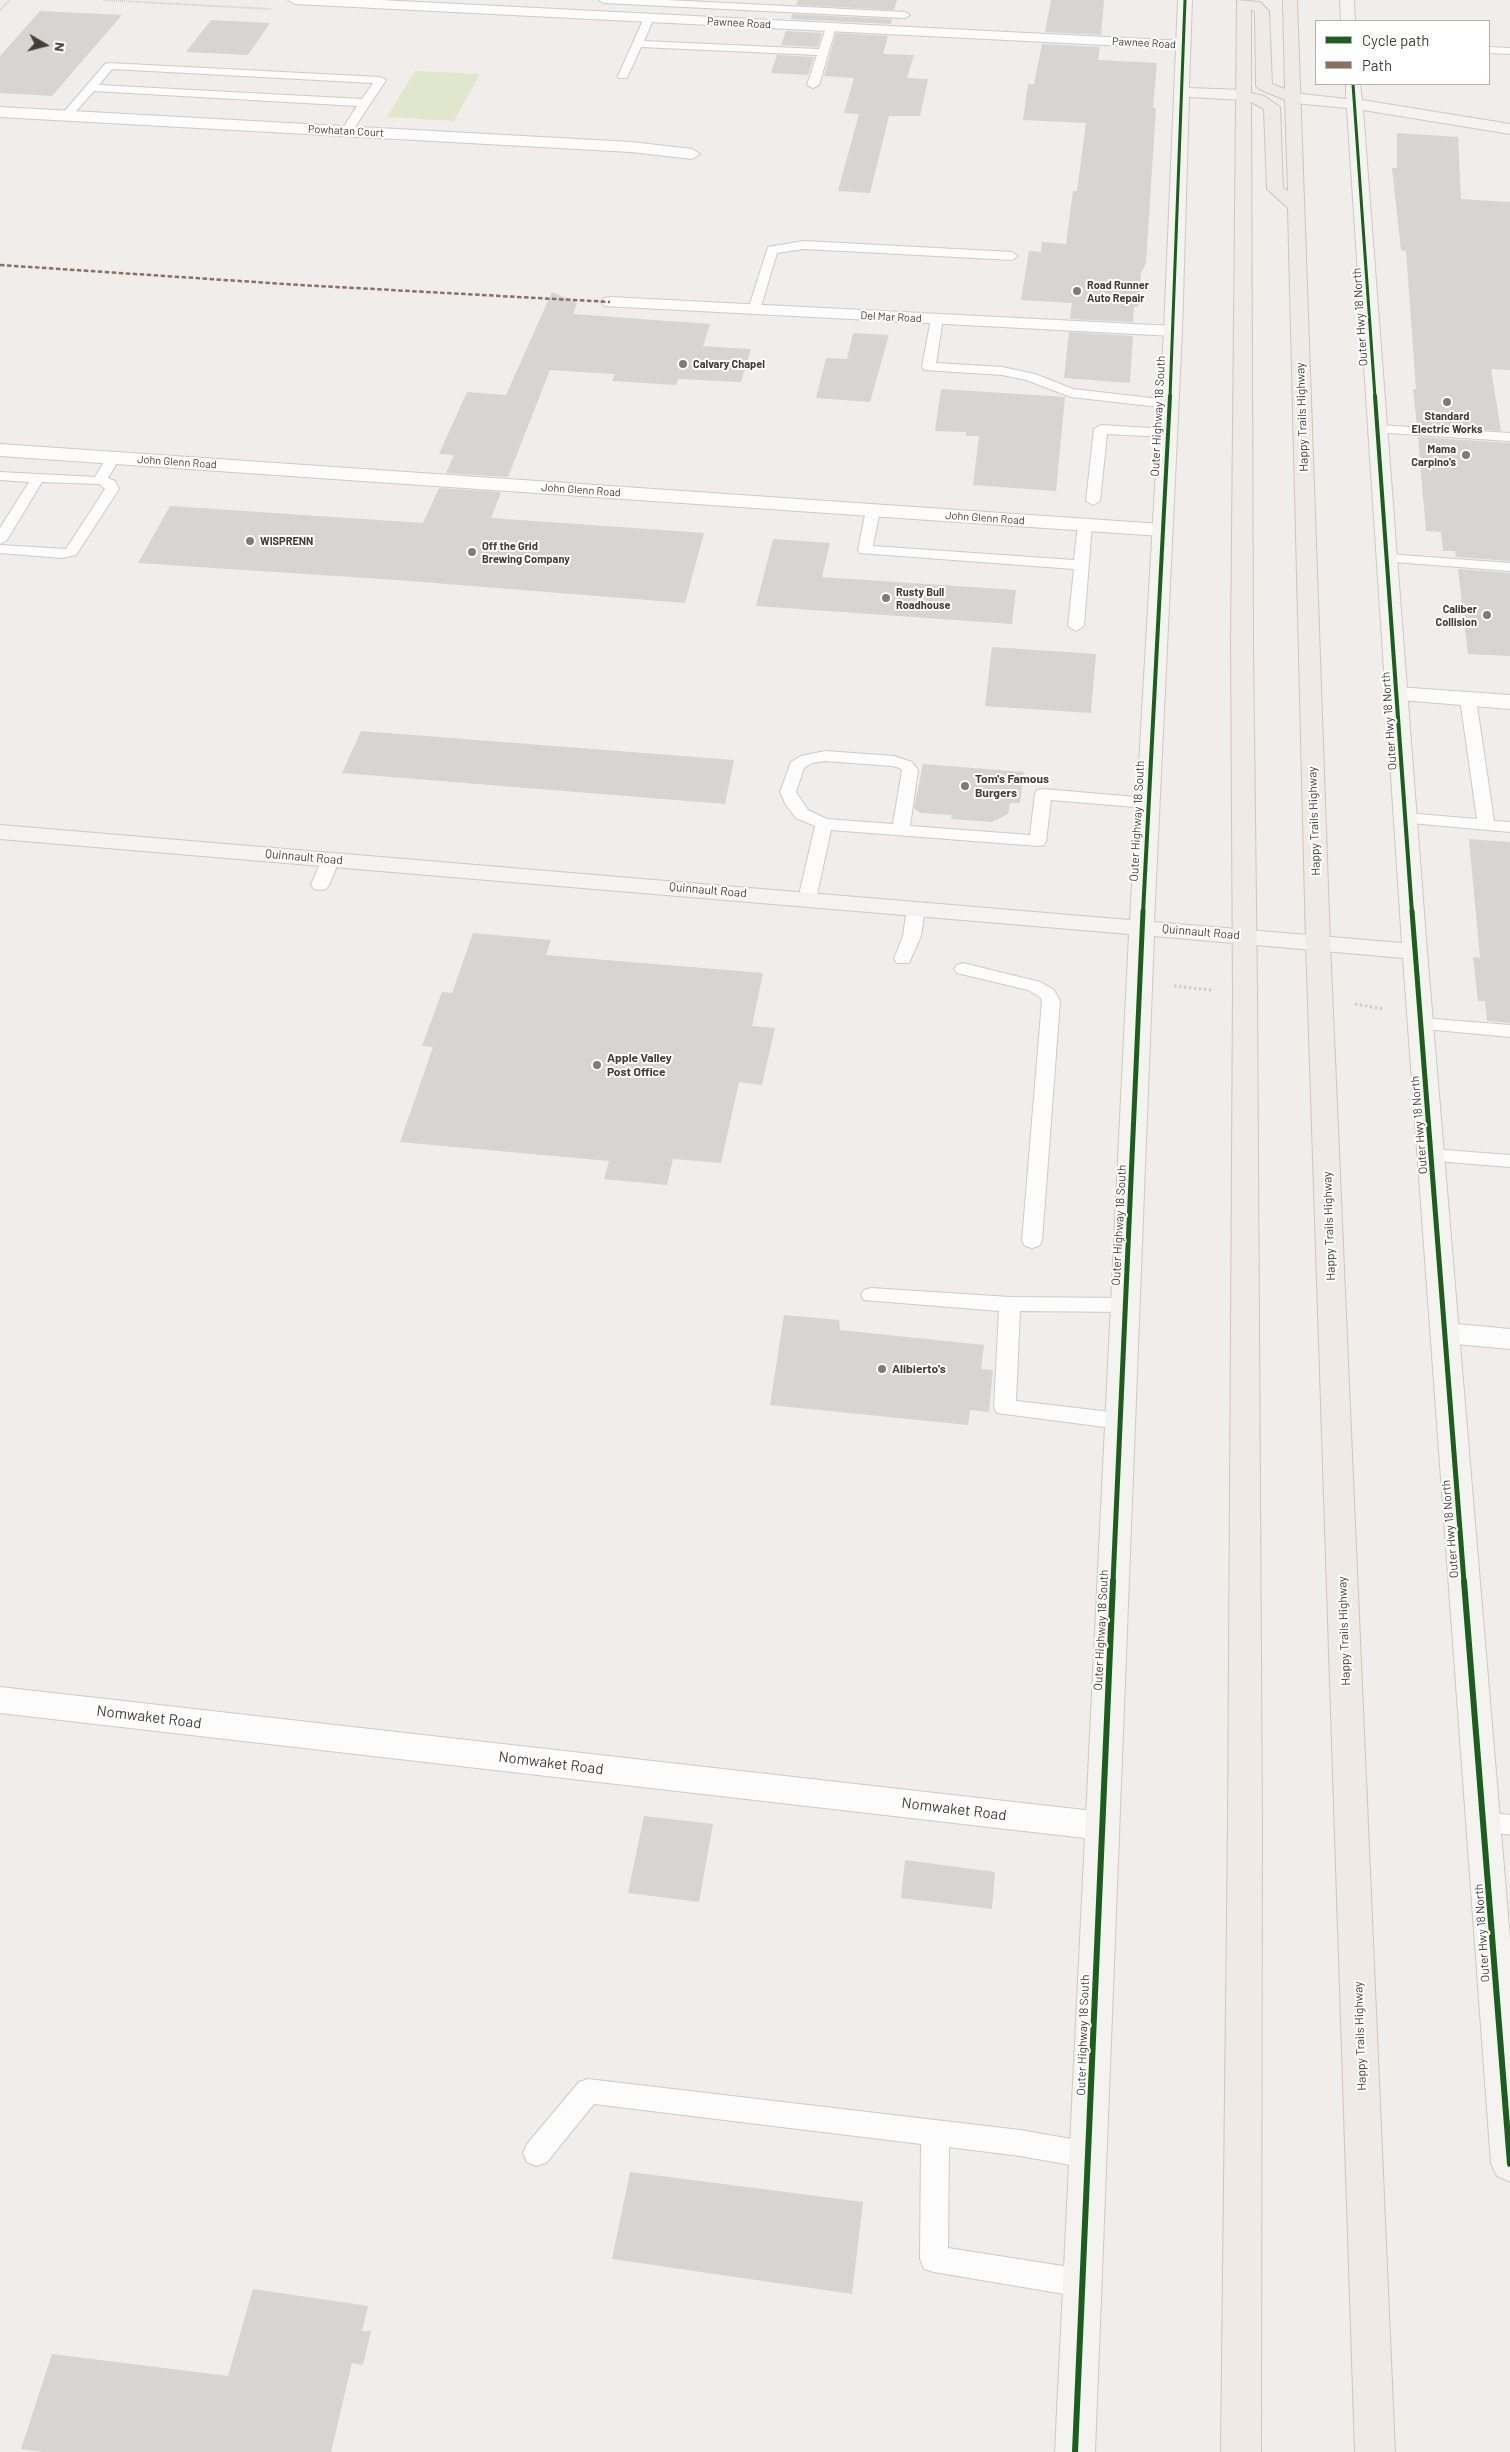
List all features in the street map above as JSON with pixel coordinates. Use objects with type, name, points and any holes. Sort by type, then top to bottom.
[{"type":"main road","points":[[1241,2452],[1245,1824],[1242,95],[1244,0]]},
{"type":"main road","points":[[1251,0],[1262,11],[1264,86],[1294,98]]},
{"type":"main road","name":"Happy Trails Highway","points":[[1290,0],[1318,943],[1375,2452]]},
{"type":"main road","points":[[1242,95],[1259,99],[1272,106],[1275,189],[1295,206]]},
{"type":"street","name":"Pawnee Road","points":[[295,0],[1184,45]]},
{"type":"street","name":"Outer Highway 18 South","points":[[1075,2452],[1142,927],[1161,530],[1173,332],[1185,0]]},
{"type":"street","points":[[1347,0],[1348,20]]},
{"type":"street","name":"Outer Hwy 18 North","points":[[1354,85],[1415,952],[1445,1333],[1497,1824],[1510,2164]]},
{"type":"street","points":[[1183,92],[1242,95]]},
{"type":"street","points":[[1294,98],[1355,104],[1510,129]]},
{"type":"street","name":"Powhatan Court","points":[[0,112],[631,147],[692,154]]},
{"type":"street","name":"Del Mar Road","points":[[610,302],[1173,332]]},
{"type":"street","name":"John Glenn Road","points":[[0,450],[1161,530]]},
{"type":"street","points":[[1397,694],[1510,702]]},
{"type":"street","name":"Quinnault Road","points":[[0,832],[1142,927],[1415,952]]},
{"type":"street","points":[[1445,1333],[1510,1339]]},
{"type":"street","name":"Nomwaket Road","points":[[0,1700],[1102,1826]]},
{"type":"lane","points":[[604,0],[905,15]]},
{"type":"lane","points":[[623,76],[649,18]]},
{"type":"lane","points":[[813,85],[830,27]]},
{"type":"lane","points":[[638,44],[823,52]]},
{"type":"lane","points":[[1490,50],[1510,51]]},
{"type":"lane","points":[[67,116],[109,66],[380,80],[348,131]]},
{"type":"lane","points":[[91,88],[365,102]]},
{"type":"lane","points":[[754,310],[772,250],[804,245],[1012,256]]},
{"type":"lane","points":[[937,319],[929,367],[1002,371],[1030,377],[1071,393],[1168,404]]},
{"type":"lane","points":[[1093,501],[1101,429],[1167,433]]},
{"type":"lane","points":[[1378,429],[1510,437]]},
{"type":"lane","points":[[100,480],[113,458]]},
{"type":"lane","points":[[0,476],[90,482],[100,480],[110,484],[112,489],[71,552],[62,554],[0,549]]},
{"type":"lane","points":[[0,540],[38,478]]},
{"type":"lane","points":[[873,510],[865,550],[1081,565]]},
{"type":"lane","points":[[1076,626],[1085,524]]},
{"type":"lane","points":[[1387,558],[1510,567]]},
{"type":"lane","points":[[1468,699],[1486,825]]},
{"type":"lane","points":[[901,830],[910,770],[906,765],[894,761],[839,756],[808,758],[796,765],[788,792],[794,806],[802,814],[824,824],[1038,841],[1043,794],[1148,803]]},
{"type":"lane","points":[[1406,818],[1510,827]]},
{"type":"lane","points":[[807,899],[824,824]]},
{"type":"lane","points":[[320,886],[331,859]]},
{"type":"lane","points":[[903,959],[912,936],[916,908]]},
{"type":"lane","points":[[963,969],[1034,986],[1048,994],[1051,1001],[1032,1240]]},
{"type":"lane","points":[[1421,1024],[1510,1032]]},
{"type":"lane","points":[[1431,1155],[1510,1161]]},
{"type":"lane","points":[[870,1295],[1010,1304],[1125,1305]]},
{"type":"lane","points":[[1010,1304],[1005,1407],[1120,1421]]},
{"type":"lane","points":[[537,2153],[588,2091],[1020,2143],[1088,2155]]},
{"type":"lane","points":[[935,2133],[934,2259],[1082,2283]]},
{"type":"path","points":[[0,10],[10,0]]},
{"type":"path","points":[[102,0],[277,9]]},
{"type":"path","points":[[1174,986],[1215,990]]},
{"type":"path","points":[[1355,1004],[1388,1010]]},
{"type":"green space","points":[[415,71],[480,74],[454,121],[387,117]]},
{"type":"building","points":[[798,0],[897,0],[894,10],[796,5]]},
{"type":"building","points":[[1051,0],[1104,0],[1101,35],[1045,32]]},
{"type":"building","points":[[40,11],[122,15],[52,96],[0,93],[0,56]]},
{"type":"building","points":[[792,14],[892,19],[891,24],[791,19]]},
{"type":"building","points":[[211,20],[270,23],[248,55],[186,52]]},
{"type":"building","points":[[786,31],[822,33],[818,47],[781,45]]},
{"type":"building","points":[[836,33],[888,36],[883,54],[914,55],[907,78],[928,79],[920,116],[889,116],[870,193],[838,191],[859,114],[844,113],[854,78],[824,76]]},
{"type":"building","points":[[1042,44],[1100,47],[1098,60],[1157,63],[1153,107],[1156,108],[1146,263],[1141,273],[1138,307],[1134,307],[1133,322],[1070,319],[1072,303],[1021,300],[1029,251],[1041,252],[1042,242],[1066,244],[1073,191],[1077,191],[1086,123],[1023,120],[1028,84],[1034,84]]},
{"type":"building","points":[[777,55],[814,57],[808,75],[771,73]]},
{"type":"building","points":[[1397,133],[1458,137],[1461,199],[1510,202],[1510,370],[1491,369],[1501,431],[1417,426],[1413,389],[1416,389],[1406,251],[1401,250],[1392,168],[1397,168]]},
{"type":"building","points":[[552,292],[577,303],[573,314],[710,324],[703,346],[751,349],[741,382],[678,379],[676,385],[612,381],[615,374],[550,370],[508,477],[446,473],[454,455],[439,454],[467,392],[506,395]]},
{"type":"building","points":[[1069,332],[1133,336],[1130,383],[1064,378]]},
{"type":"building","points":[[853,333],[889,335],[870,402],[816,398],[826,358],[847,359]]},
{"type":"building","points":[[941,389],[1065,397],[1056,491],[973,485],[979,436],[966,436],[966,432],[935,431]]},
{"type":"building","points":[[1418,437],[1510,443],[1510,561],[1456,557],[1455,551],[1443,551],[1441,532],[1426,531]]},
{"type":"building","points":[[439,488],[501,492],[491,518],[704,533],[685,603],[397,580],[138,563],[170,506],[423,523]]},
{"type":"building","name":"Rusty Bull Roadhouse","points":[[773,539],[830,543],[822,577],[1016,590],[1012,624],[756,606]]},
{"type":"building","name":"Caliber Collision","points":[[1458,569],[1510,573],[1510,656],[1468,654]]},
{"type":"building","points":[[992,647],[1096,654],[1091,713],[985,706]]},
{"type":"building","points":[[361,731],[734,760],[725,804],[342,773]]},
{"type":"building","name":"Tom's Famous Burgers","points":[[923,764],[1024,772],[1020,803],[1010,803],[1008,814],[992,822],[951,819],[952,815],[920,813],[914,808]]},
{"type":"building","points":[[1469,839],[1510,842],[1510,1023],[1487,1021],[1485,1001],[1478,1001],[1473,957],[1480,958]]},
{"type":"building","name":"Apple Valley Post Office","points":[[473,933],[551,940],[546,955],[763,973],[752,1026],[775,1028],[762,1085],[739,1082],[721,1163],[673,1159],[667,1185],[604,1179],[609,1161],[400,1142],[433,1047],[422,1046],[442,992],[452,993]]},
{"type":"building","name":"Alibierto's","points":[[784,1315],[839,1320],[840,1330],[984,1345],[981,1369],[993,1370],[989,1412],[970,1410],[968,1425],[770,1405]]},
{"type":"building","points":[[644,1816],[713,1824],[699,1902],[628,1893]]},
{"type":"building","points":[[905,1860],[995,1872],[992,1909],[901,1898]]},
{"type":"building","points":[[630,2172],[863,2202],[852,2294],[612,2259]]},
{"type":"building","points":[[253,2289],[368,2306],[362,2331],[371,2331],[363,2365],[352,2363],[331,2452],[43,2452],[21,2449],[52,2354],[228,2376]]},
{"type":"marked path","points":[[0,265],[300,285],[610,302]]},
{"type":"cycle path","points":[[1075,2452],[1139,984],[1173,331],[1185,0]]},
{"type":"cycle path","points":[[1353,85],[1415,952],[1510,2164]]},
{"type":"place","name":"Road Runner Auto Repair","points":[[1077,291]]},
{"type":"place","name":"Calvary Chapel","points":[[683,364]]},
{"type":"place","name":"Standard Electric Works","points":[[1447,402]]},
{"type":"place","name":"Mama Carpino's","points":[[1466,455]]},
{"type":"place","name":"WISPRENN","points":[[250,541]]},
{"type":"place","name":"Off the Grid Brewing Company","points":[[472,552]]},
{"type":"place","name":"Rusty Bull Roadhouse","points":[[886,598]]},
{"type":"place","name":"Caliber Collision","points":[[1487,615]]},
{"type":"place","name":"Tom's Famous Burgers","points":[[965,786]]},
{"type":"place","name":"Apple Valley Post Office","points":[[597,1065]]},
{"type":"place","name":"Alibierto's","points":[[882,1369]]}]
